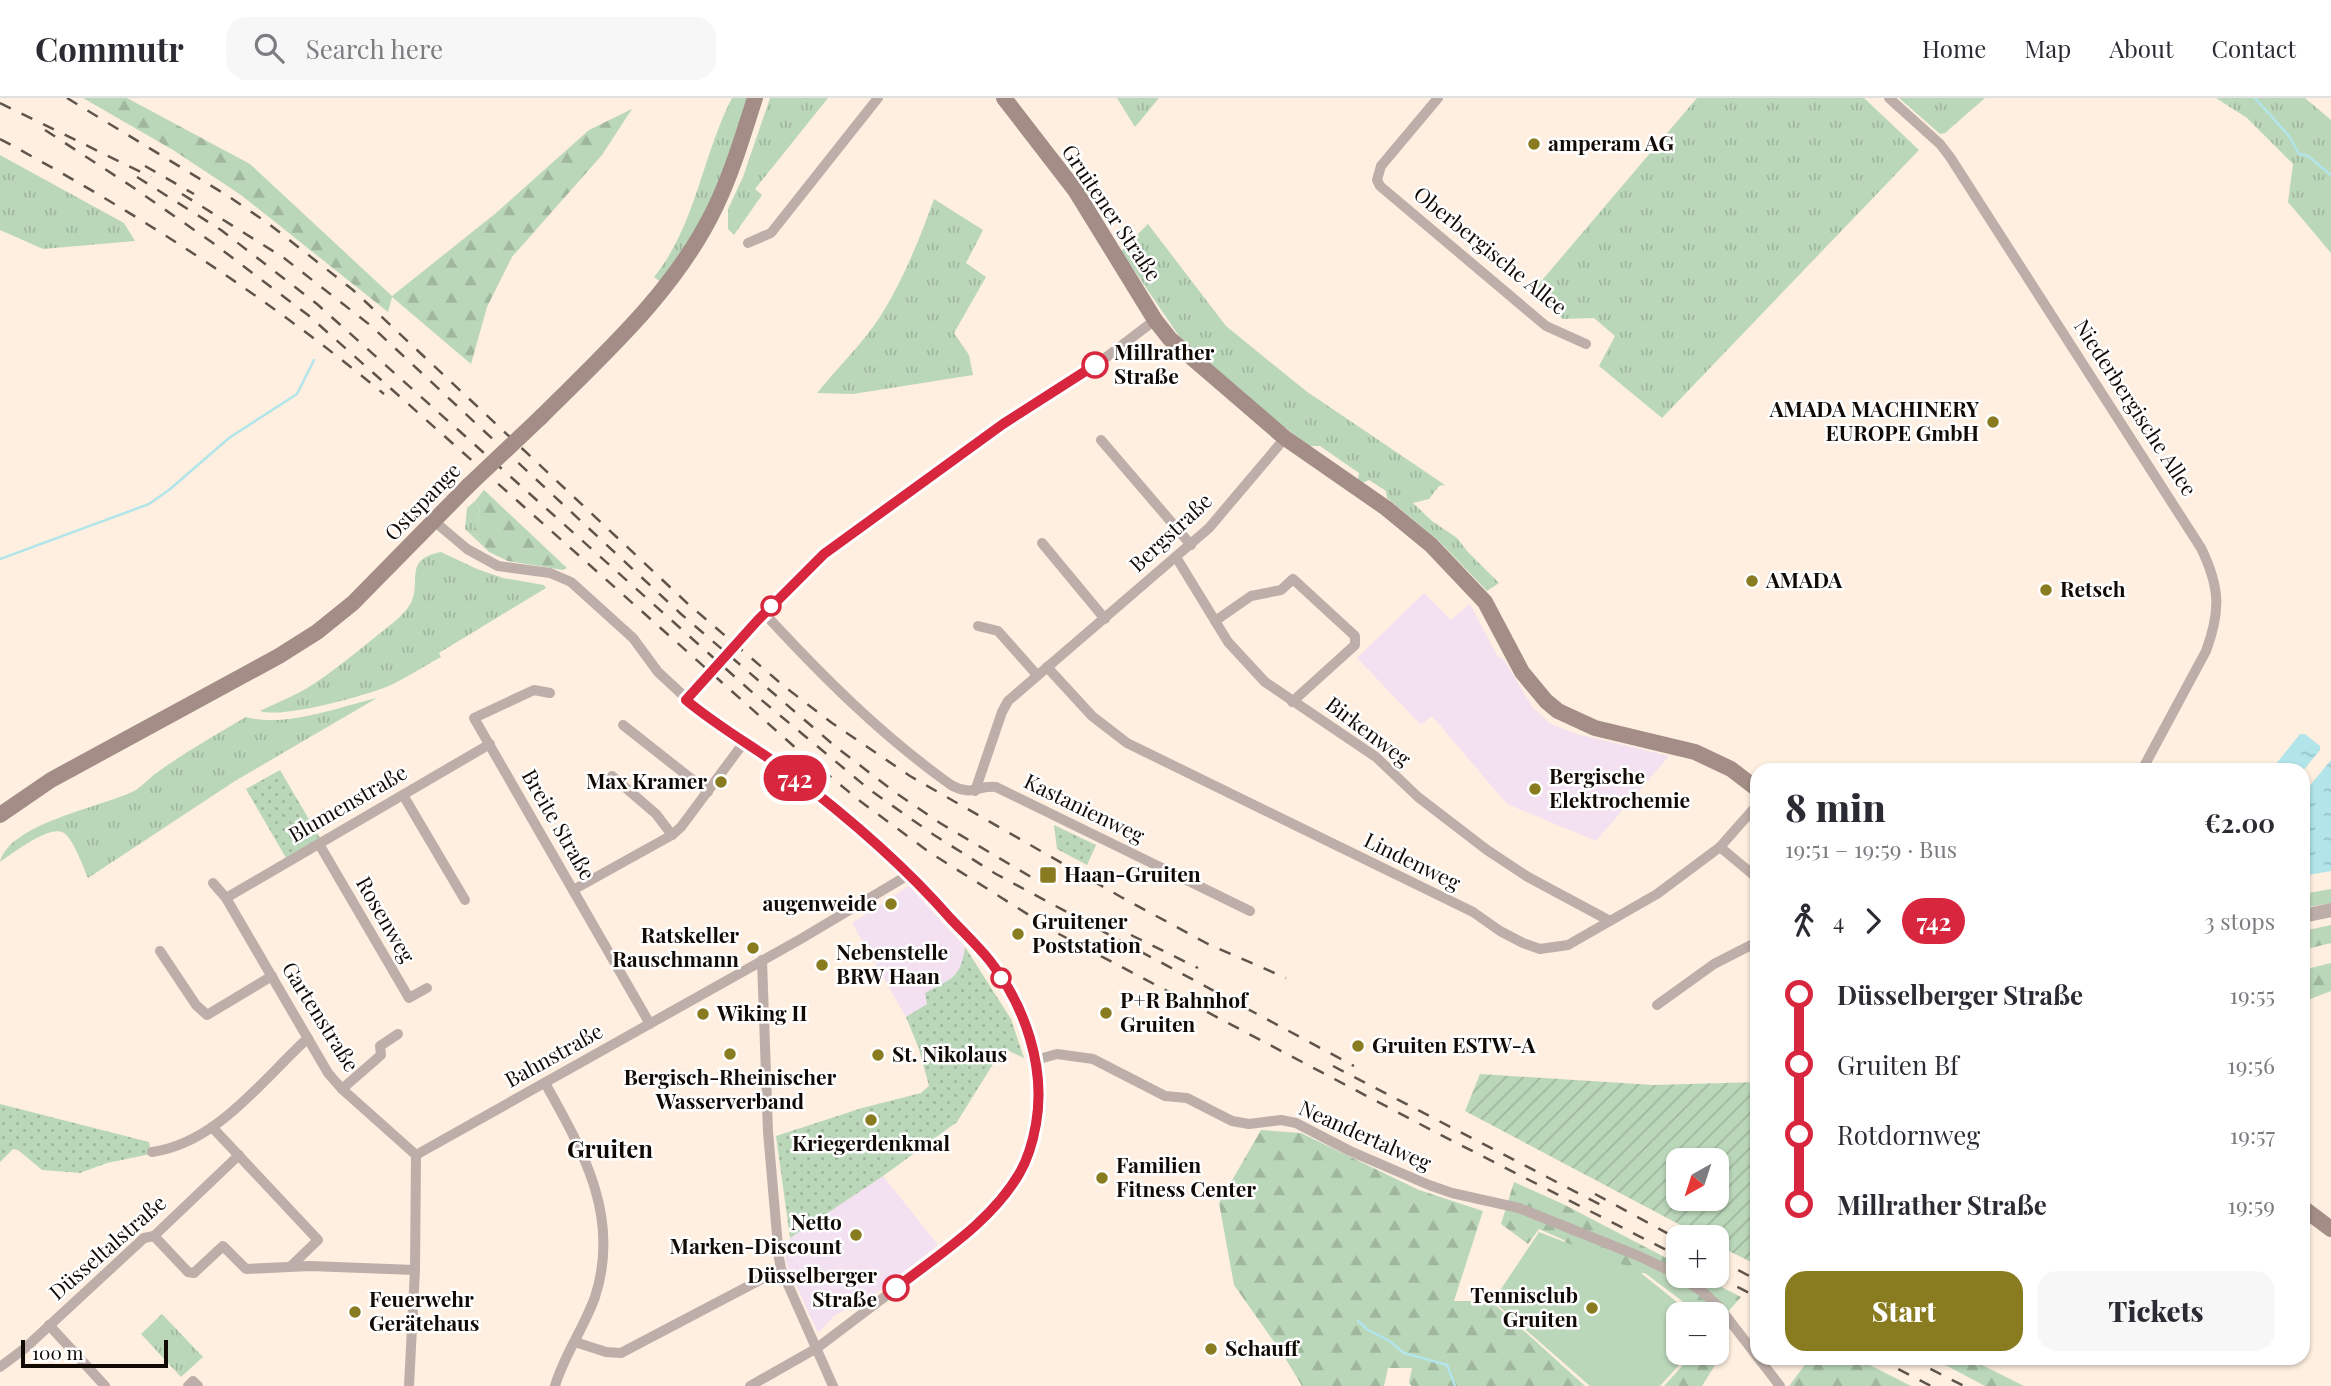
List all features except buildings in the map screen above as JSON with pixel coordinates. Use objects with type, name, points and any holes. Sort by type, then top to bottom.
[{"type":"main road","name":"Ostspange","points":[[0,815],[51,780],[279,656],[353,603],[649,307],[686,258],[714,210],[755,98]]},
{"type":"main road","name":"Gruitener Straße","points":[[1004,98],[1075,190],[1155,320]]},
{"type":"main road","points":[[1155,320],[1184,352],[1285,438],[1404,522],[1454,567],[1485,602],[1522,672],[1558,711],[1595,728],[1695,752],[1731,769],[1750,784]]},
{"type":"main road","points":[[2310,1213],[2331,1229]]},
{"type":"street","points":[[748,243],[771,233],[878,98]]},
{"type":"street","name":"Oberbergische Allee","points":[[1438,98],[1381,166],[1377,180],[1380,186],[1546,326],[1586,344]]},
{"type":"street","name":"Niederbergische Allee","points":[[1889,98],[1940,144],[1950,157],[2202,548],[2209,563],[2217,592],[2217,614],[2212,635],[2146,763]]},
{"type":"street","points":[[686,700],[811,565],[1003,424],[1096,365],[1155,320]]},
{"type":"street","name":"Bergstraße","points":[[975,791],[1002,712],[1016,692],[1191,545],[1209,528],[1285,438]]},
{"type":"street","points":[[1101,440],[1191,545]]},
{"type":"street","points":[[434,521],[467,549],[498,566],[550,573],[571,582],[633,638],[658,672],[686,700],[854,824],[911,874],[998,972],[1014,999],[1028,1033],[1036,1060],[1039,1084],[1035,1129],[1028,1157],[1010,1188],[958,1240],[817,1348],[750,1386]]},
{"type":"street","points":[[1042,543],[1105,619]]},
{"type":"street","name":"Birkenweg","points":[[1176,557],[1215,621],[1243,660],[1265,682],[1376,757],[1418,797],[1487,850],[1528,877],[1610,921]]},
{"type":"street","points":[[1215,621],[1251,596],[1281,590],[1293,579],[1355,636],[1355,645],[1293,702]]},
{"type":"street","name":"Kastanienweg","points":[[759,619],[879,729],[951,785],[964,792],[987,786],[996,787],[1250,911]]},
{"type":"street","points":[[978,626],[998,631],[1037,675]]},
{"type":"street","name":"Lindenweg","points":[[1047,667],[1093,716],[1126,743],[1474,912],[1500,931],[1540,949],[1568,946],[1657,894],[1720,846],[1750,813]]},
{"type":"street","name":"Breite Straße","points":[[550,693],[534,690],[474,718],[650,1024]]},
{"type":"street","points":[[622,725],[708,792]]},
{"type":"street","points":[[573,890],[672,835],[681,827],[745,741]]},
{"type":"street","name":"Blumenstraße","points":[[226,898],[489,744]]},
{"type":"street","points":[[612,776],[656,814],[672,835]]},
{"type":"street","points":[[403,795],[465,900]]},
{"type":"street","name":"Rosenweg","points":[[319,844],[409,998],[426,988]]},
{"type":"street","points":[[1720,846],[1750,872]]},
{"type":"street","name":"Bahnstraße","points":[[416,1155],[911,874]]},
{"type":"street","name":"Gartenstraße","points":[[213,883],[226,898],[328,1073],[416,1155]]},
{"type":"street","points":[[2310,915],[2331,911]]},
{"type":"street","points":[[1657,1005],[1714,964],[1750,946]]},
{"type":"street","points":[[160,951],[196,1005],[207,1015],[272,976]]},
{"type":"street","points":[[762,960],[768,1132],[781,1269],[833,1386]]},
{"type":"street","points":[[342,1088],[381,1055],[380,1046],[398,1034]]},
{"type":"street","points":[[152,1152],[176,1147],[227,1116],[307,1038]]},
{"type":"street","name":"Neandertalweg","points":[[1036,1060],[1057,1054],[1093,1059],[1165,1096],[1187,1098],[1232,1121],[1249,1124],[1281,1120],[1296,1123],[1350,1151],[1429,1185],[1519,1208],[1666,1269]]},
{"type":"street","points":[[545,1083],[580,1146],[593,1177],[602,1217],[601,1269],[595,1296],[575,1342],[559,1370],[555,1386]]},
{"type":"street","points":[[212,1126],[318,1240],[291,1266]]},
{"type":"street","name":"Düsseltalstraße","points":[[0,1367],[144,1238],[154,1236],[239,1155]]},
{"type":"street","points":[[409,1386],[415,1270],[416,1155]]},
{"type":"street","points":[[154,1236],[188,1272],[194,1273],[223,1246],[246,1269],[291,1266],[415,1270]]},
{"type":"street","points":[[575,1342],[606,1352],[621,1353],[781,1269]]},
{"type":"street","name":"Neandertalweg","points":[[1697,1288],[1719,1307],[1750,1347]]},
{"type":"street","points":[[50,1325],[105,1386]]},
{"type":"street","name":"Neandertalweg","points":[[1764,1365],[1780,1386]]},
{"type":"street","points":[[188,1386],[193,1381],[198,1386]]},
{"type":"shaded area","points":[[1424,593],[1451,620],[1470,604],[1498,657],[1504,660],[1533,708],[1551,724],[1577,734],[1669,756],[1596,841],[1507,804],[1432,716],[1421,725],[1357,658]]},
{"type":"shaded area","points":[[909,886],[965,947],[963,965],[951,980],[926,993],[928,1004],[906,1017],[852,923]]},
{"type":"shaded area","points":[[883,1176],[938,1245],[881,1290],[834,1316],[818,1333],[785,1261],[790,1238]]},
{"type":"green space","points":[[83,98],[127,98],[250,164],[392,296],[496,213],[589,130],[632,109],[602,155],[512,257],[487,307],[471,364],[392,297],[388,312],[241,195],[173,150]]},
{"type":"green space","points":[[732,98],[749,98],[719,182],[700,222],[661,282],[654,277],[680,235]]},
{"type":"green space","points":[[770,98],[828,98],[755,189],[762,195],[734,235],[728,229],[728,209],[743,177]]},
{"type":"green space","points":[[1117,98],[1159,98],[1135,127]]},
{"type":"green space","points":[[1697,98],[1864,98],[1919,150],[1662,418],[1599,366],[1615,336],[1594,318],[1563,319],[1532,292]]},
{"type":"green space","points":[[1899,98],[1985,98],[1945,133],[1940,134]]},
{"type":"green space","points":[[2216,98],[2305,98],[2331,120],[2331,253],[2288,202],[2293,164],[2247,118]]},
{"type":"green space","points":[[0,155],[124,223],[135,241],[43,249],[0,230]]},
{"type":"green space","points":[[934,199],[983,230],[966,263],[986,277],[954,333],[969,355],[973,375],[853,394],[817,393],[878,320],[897,288]]},
{"type":"green space","points":[[1148,224],[1226,326],[1306,391],[1445,485],[1439,486],[1429,499],[1413,503],[1432,521],[1457,538],[1499,583],[1487,591],[1438,540],[1387,498],[1386,491],[1369,480],[1362,483],[1358,480],[1359,473],[1320,446],[1309,446],[1261,409],[1181,339],[1121,251]]},
{"type":"green space","points":[[484,490],[567,568],[563,570],[508,561],[489,552],[474,533],[480,510],[475,501]]},
{"type":"green space","points":[[475,501],[480,510],[474,533],[489,552],[465,529],[467,508]]},
{"type":"green space","points":[[441,552],[503,578],[544,585],[546,588],[439,653],[441,657],[393,684],[366,694],[306,709],[271,713],[260,711],[309,687],[396,621],[412,600],[417,567],[428,556]]},
{"type":"green space","points":[[377,698],[235,781],[88,878],[71,841],[58,831],[31,841],[0,862],[7,848],[21,837],[59,818],[134,791],[180,757],[246,717],[261,720],[294,718]]},
{"type":"green space","points":[[280,770],[320,838],[286,858],[246,789]]},
{"type":"green space","points":[[1054,825],[1096,845],[1087,865],[1057,849]]},
{"type":"green space","points":[[2331,889],[2331,903],[2310,907],[2310,893]]},
{"type":"green space","points":[[2331,925],[2331,943],[2310,948],[2310,930]]},
{"type":"green space","points":[[965,947],[1011,1019],[1024,1058],[1003,1048],[957,1122],[883,1176],[790,1238],[776,1136],[862,1108],[921,1093],[929,1086],[919,1049],[906,1017],[927,1004],[925,993],[953,976],[961,965]]},
{"type":"green space","points":[[2331,963],[2331,991],[2310,999],[2310,968]]},
{"type":"green space","points":[[1480,1074],[1654,1085],[1750,1082],[1750,1262],[1729,1251],[1729,1225],[1680,1225],[1465,1111]]},
{"type":"green space","points":[[0,1104],[149,1142],[151,1154],[107,1163],[80,1173],[42,1170],[18,1150],[13,1149],[0,1162]]},
{"type":"green space","points":[[1261,1130],[1301,1133],[1419,1190],[1483,1211],[1454,1301],[1491,1301],[1585,1386],[1412,1386],[1409,1383],[1412,1368],[1388,1368],[1384,1386],[1302,1386],[1234,1285],[1219,1203]]},
{"type":"green space","points":[[1514,1182],[1563,1204],[1666,1258],[1666,1288],[1723,1288],[1741,1297],[1729,1310],[1729,1302],[1683,1302],[1645,1273],[1631,1274],[1577,1257],[1564,1240],[1539,1229],[1528,1244],[1501,1224]]},
{"type":"green space","name":"Tennisclub Gruiten","points":[[1539,1232],[1637,1270],[1677,1302],[1666,1302],[1666,1365],[1679,1365],[1660,1386],[1590,1386],[1493,1301]]},
{"type":"green space","points":[[162,1314],[203,1357],[181,1377],[141,1334]]},
{"type":"green space","points":[[1683,1365],[1715,1365],[1702,1386],[1664,1386]]},
{"type":"green space","points":[[1805,1365],[1870,1365],[1911,1386],[1789,1386]]},
{"type":"green space","points":[[1945,1365],[1982,1365],[2024,1386],[1985,1386]]},
{"type":"water","points":[[2300,734],[2305,734],[2320,746],[2320,750],[2309,763],[2277,763]]},
{"type":"water","points":[[2331,760],[2331,871],[2310,875],[2310,786]]},
{"type":"waterway","points":[[2255,98],[2289,136],[2299,154],[2308,156],[2331,175]]},
{"type":"waterway","points":[[0,559],[149,504],[229,438],[297,394],[314,360]]},
{"type":"waterway","points":[[1358,1321],[1404,1353],[1447,1365],[1455,1386]]},
{"type":"railway","points":[[67,98],[228,196],[269,224],[353,290],[687,603],[785,687],[832,723],[910,776],[1121,897],[1208,944],[1286,978]]},
{"type":"railway","points":[[0,103],[151,177]]},
{"type":"railway","points":[[45,130],[213,243],[308,315],[798,750],[860,801],[929,852],[1059,934],[1666,1250]]},
{"type":"railway","points":[[0,139],[101,196],[199,257],[293,323],[384,394]]},
{"type":"railway","points":[[145,166],[194,194]]},
{"type":"railway","points":[[137,177],[221,230],[317,304],[753,693],[870,790],[996,874],[1354,1066]]},
{"type":"railway","points":[[182,194],[284,258],[370,325],[681,614],[836,747],[940,823],[1031,877]]},
{"type":"railway","points":[[1131,935],[1198,968]]},
{"type":"railway","points":[[1333,1066],[1601,1205]]},
{"type":"railway","points":[[1595,1194],[1666,1232]]},
{"type":"railway","points":[[1729,1265],[1750,1276]]},
{"type":"railway","points":[[1729,1283],[1750,1293]]},
{"type":"railway","points":[[1890,1365],[1931,1386]]},
{"type":"railway","points":[[1923,1365],[1964,1386]]},
{"type":"bus line","name":"742","points":[[896,1288],[958,1240],[997,1203],[1020,1174],[1028,1157],[1039,1107],[1036,1060],[1028,1033],[1014,999],[990,961],[911,874],[791,774],[713,722],[686,700],[757,621],[824,554],[1003,424],[1095,365]]},
{"type":"place","name":"amperam AG","points":[[1534,144]]},
{"type":"place","name":"Millrather Straße","points":[[1095,365]]},
{"type":"place","name":"AMADA MACHINERY EUROPE GmbH","points":[[1993,422]]},
{"type":"place","name":"AMADA","points":[[1752,581]]},
{"type":"place","name":"Retsch","points":[[2046,590]]},
{"type":"place","name":"Max Kramer","points":[[721,782]]},
{"type":"place","name":"Bergische Elektrochemie","points":[[1535,789]]},
{"type":"place","name":"Haan-Gruiten","points":[[1048,875]]},
{"type":"place","name":"augenweide","points":[[891,904]]},
{"type":"place","name":"Gruitener Poststation","points":[[1018,934]]},
{"type":"place","name":"Ratskeller Rauschmann","points":[[753,948]]},
{"type":"place","name":"Nebenstelle BRW Haan","points":[[822,965]]},
{"type":"place","name":"P+R Bahnhof Gruiten","points":[[1106,1013]]},
{"type":"place","name":"Wiking II","points":[[703,1014]]},
{"type":"place","name":"Gruiten ESTW-A","points":[[1358,1046]]},
{"type":"place","name":"Bergisch-Rheinischer Wasserverband","points":[[730,1054]]},
{"type":"place","name":"St. Nikolaus","points":[[878,1055]]},
{"type":"place","name":"Kriegerdenkmal","points":[[871,1120]]},
{"type":"place","name":"Familien Fitness Center","points":[[1102,1178]]},
{"type":"place","name":"Netto Marken-Discount","points":[[856,1235]]},
{"type":"place","name":"Düsselberger Straße","points":[[896,1288]]},
{"type":"place","name":"Tennisclub Gruiten","points":[[1592,1308]]},
{"type":"place","name":"Feuerwehr Gerätehaus","points":[[355,1312]]},
{"type":"place","name":"Schauff","points":[[1211,1349]]},
{"type":"district","name":"Gruiten","points":[[610,1150]]}]
